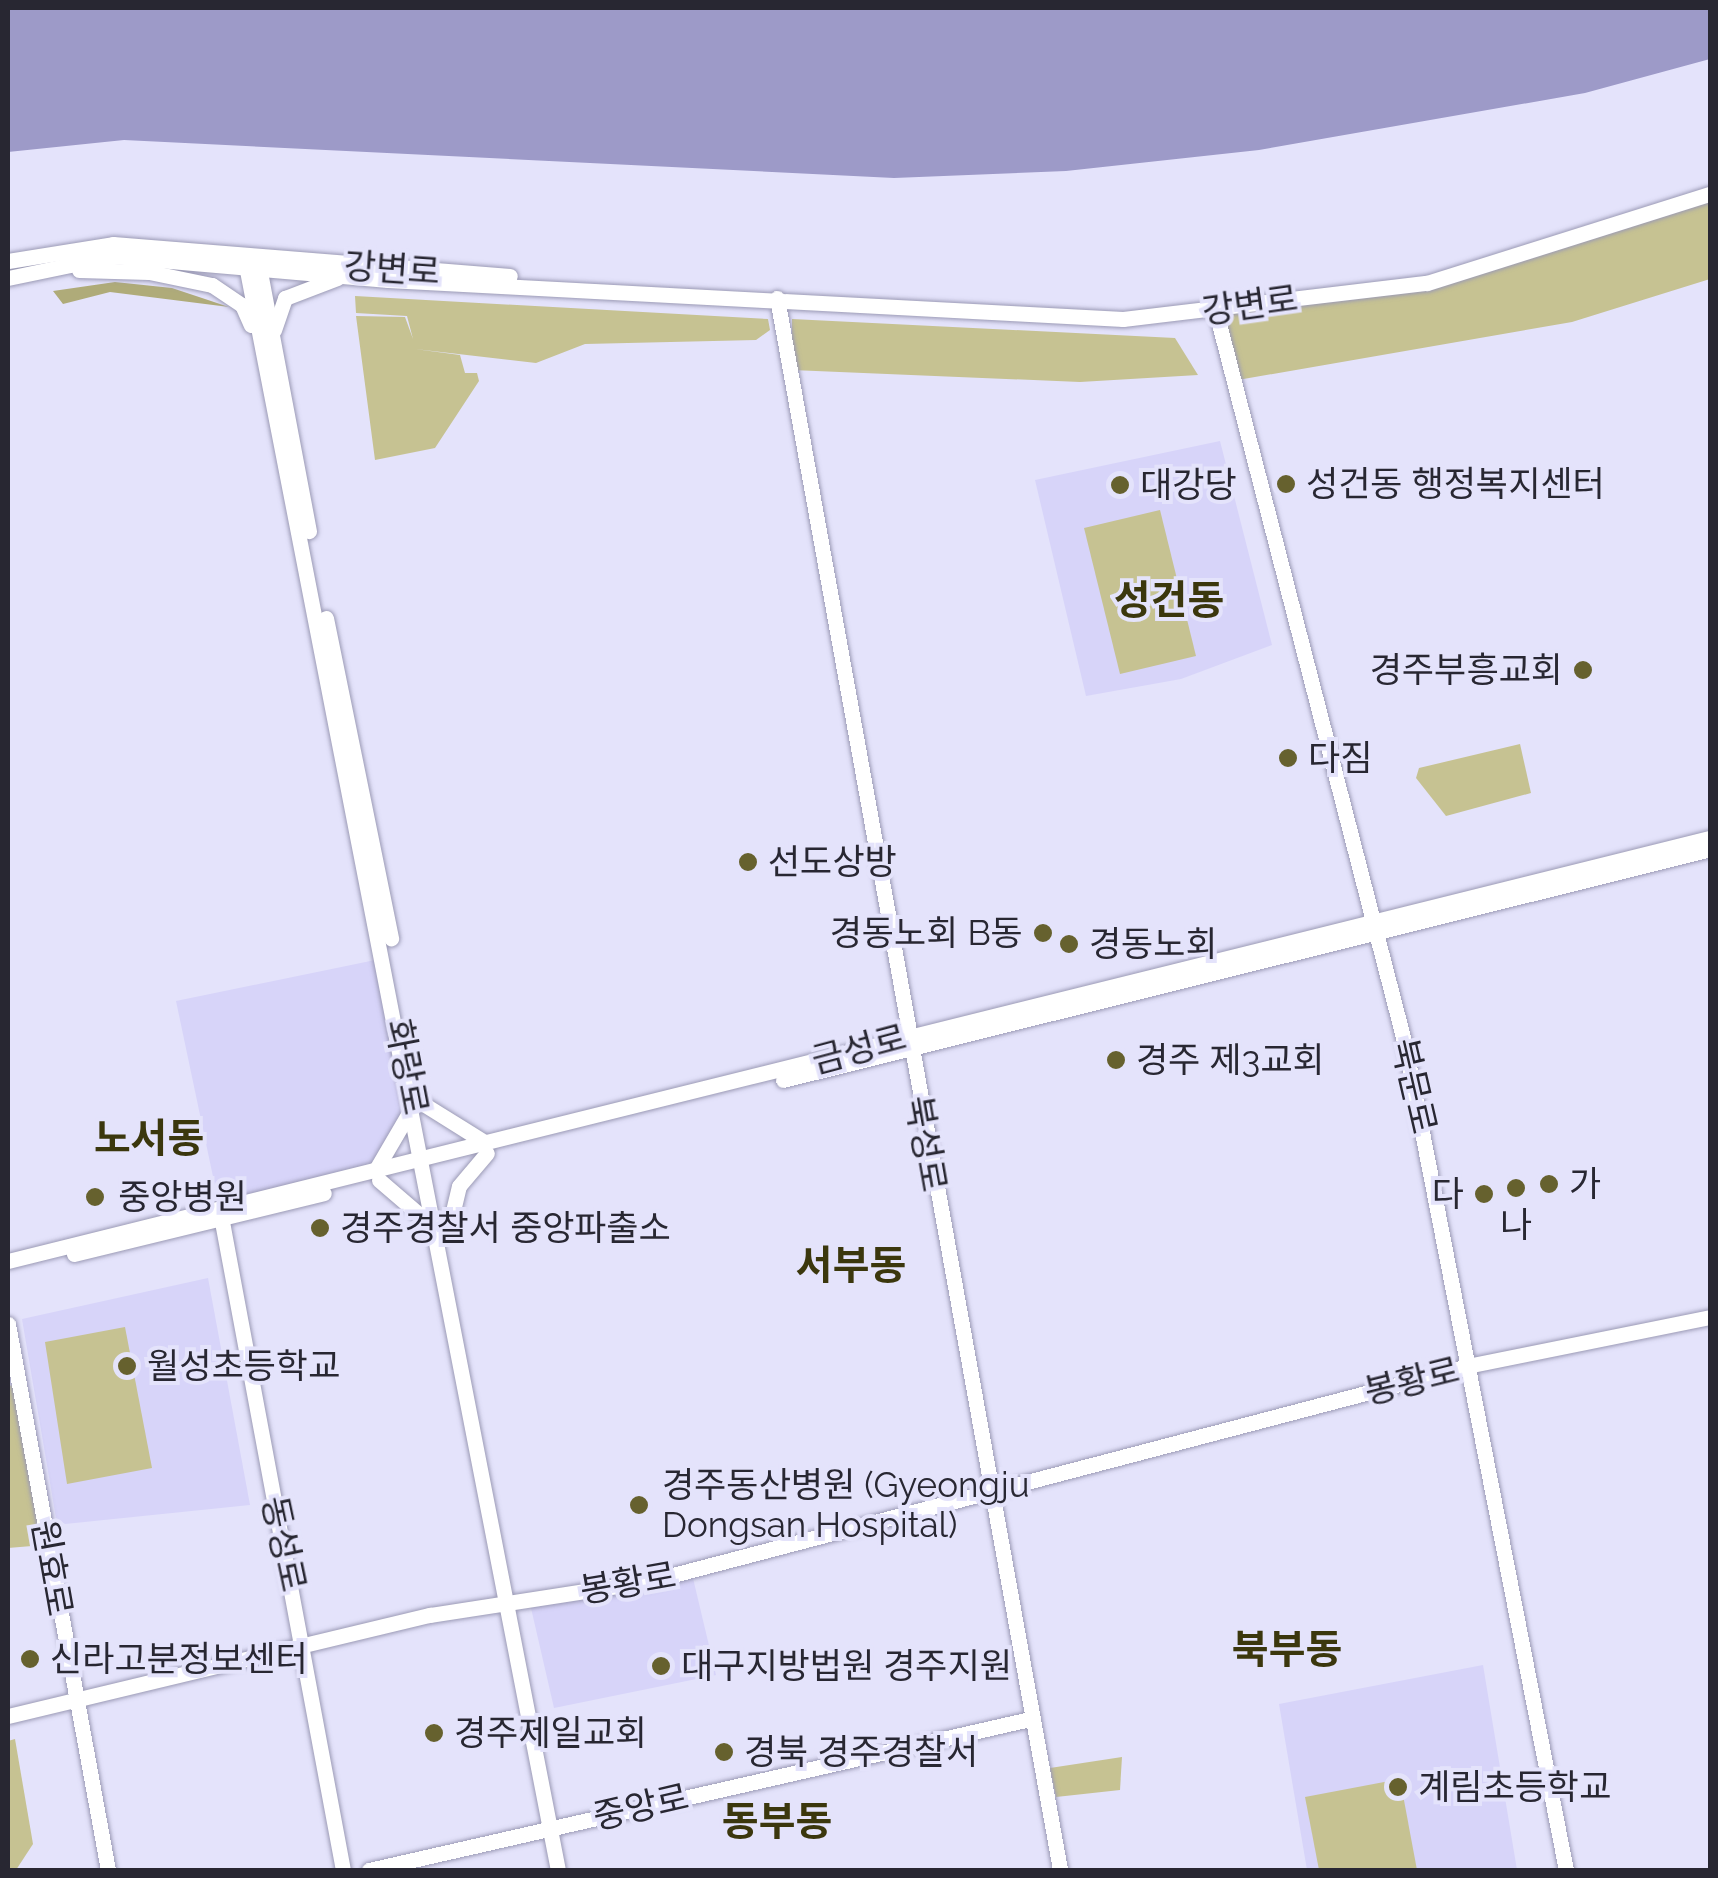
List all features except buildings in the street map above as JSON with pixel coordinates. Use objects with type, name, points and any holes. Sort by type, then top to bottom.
[{"type":"street","name":"강변로","points":[[19,264],[52,269],[112,256],[251,261],[1123,319],[1216,312],[1426,283],[1710,194]]},
{"type":"street","name":"강변로","points":[[8,278],[19,264],[114,244],[341,276],[777,298]]},
{"type":"street","name":"화랑로","points":[[251,261],[275,354],[315,590]]},
{"type":"street","name":"화랑로","points":[[251,261],[266,370],[420,1103],[554,1828],[558,1870]]},
{"type":"street","points":[[52,269],[149,272],[212,285],[242,305],[266,370]]},
{"type":"street","points":[[275,354],[274,320],[285,298],[341,276]]},
{"type":"street","name":"북성로","points":[[777,298],[907,1042],[1060,1870]]},
{"type":"street","name":"북문로","points":[[1216,312],[1375,930],[1472,1365],[1566,1870]]},
{"type":"street","name":"금성로","points":[[1375,930],[1710,838]]},
{"type":"street","name":"금성로","points":[[8,1261],[431,1162],[669,1099],[1710,849]]},
{"type":"street","name":"금성로","points":[[486,1148],[650,1114],[907,1042]]},
{"type":"street","points":[[420,1103],[486,1148],[458,1186],[445,1236],[422,1210],[377,1175],[420,1103]]},
{"type":"street","name":"금성로","points":[[8,1270],[220,1212]]},
{"type":"street","name":"동성로","points":[[220,1212],[305,1644],[342,1870]]},
{"type":"street","name":"봉황로","points":[[8,1716],[305,1644],[714,1566],[1472,1365],[1710,1317]]},
{"type":"street","name":"원효로","points":[[8,1324],[108,1870]]},
{"type":"street","name":"중앙로","points":[[370,1870],[1030,1720]]},
{"type":"street","name":"화랑로","points":[[554,1828],[568,1870]]},
{"type":"shaded area","points":[[8,8],[1710,8],[1710,59],[1585,93],[1259,150],[1066,171],[894,178],[124,140],[8,152]]},
{"type":"shaded area","points":[[1710,194],[1710,279],[1572,322],[1232,381],[1216,312],[1427,283]]},
{"type":"shaded area","points":[[115,282],[172,288],[229,307],[110,292],[63,304],[53,291]]},
{"type":"shaded area","points":[[355,296],[768,319],[770,330],[756,340],[585,344],[536,363],[415,349],[460,355],[465,373],[477,373],[479,381],[435,448],[375,460],[356,316],[405,317],[413,339],[407,316],[356,313]]},
{"type":"shaded area","points":[[792,319],[1175,338],[1198,375],[1080,382],[792,370]]},
{"type":"shaded area","points":[[1220,441],[1272,645],[1181,679],[1086,696],[1035,480]]},
{"type":"shaded area","points":[[1160,510],[1196,656],[1120,674],[1084,528]]},
{"type":"shaded area","points":[[1520,744],[1531,793],[1446,816],[1416,778],[1419,768]]},
{"type":"shaded area","points":[[385,958],[414,1102],[375,1171],[219,1205],[176,1001]]},
{"type":"shaded area","name":"월성초등학교","points":[[208,1278],[250,1505],[65,1524],[56,1518],[22,1319]]},
{"type":"shaded area","points":[[125,1327],[152,1468],[67,1484],[45,1342]]},
{"type":"shaded area","points":[[14,1385],[44,1545],[8,1548],[8,1386]]},
{"type":"shaded area","points":[[692,1574],[716,1675],[554,1708],[531,1608]]},
{"type":"shaded area","name":"계림초등학교","points":[[1483,1665],[1517,1870],[1307,1870],[1279,1704]]},
{"type":"shaded area","points":[[15,1739],[33,1844],[16,1870],[8,1870],[8,1741]]},
{"type":"shaded area","points":[[1122,1757],[1120,1790],[1056,1797],[1050,1768]]},
{"type":"shaded area","points":[[1400,1779],[1417,1870],[1319,1870],[1305,1797]]},
{"type":"place","name":"성건동 행정복지센터","points":[[1286,484]]},
{"type":"place","name":"대강당","points":[[1120,485]]},
{"type":"place","name":"경주부흥교회","points":[[1583,670]]},
{"type":"place","name":"다짐","points":[[1288,758]]},
{"type":"place","name":"선도상방","points":[[748,862]]},
{"type":"place","name":"경동노회 B동","points":[[1043,933]]},
{"type":"place","name":"경동노회","points":[[1069,944]]},
{"type":"place","name":"경주 제3교회","points":[[1116,1060]]},
{"type":"place","name":"가","points":[[1549,1184]]},
{"type":"place","name":"나","points":[[1516,1188]]},
{"type":"place","name":"다","points":[[1484,1194]]},
{"type":"place","name":"중앙병원","points":[[95,1197]]},
{"type":"place","name":"경주경찰서 중앙파출소","points":[[320,1228]]},
{"type":"place","name":"월성초등학교","points":[[127,1366]]},
{"type":"place","name":"경주동산병원 (Gyeongju Dongsan Hospital)","points":[[639,1505]]},
{"type":"place","name":"신라고분정보센터","points":[[30,1659]]},
{"type":"place","name":"대구지방법원 경주지원","points":[[661,1666]]},
{"type":"place","name":"경주제일교회","points":[[434,1733]]},
{"type":"place","name":"경북 경주경찰서","points":[[724,1752]]},
{"type":"place","name":"계림초등학교","points":[[1398,1787]]},
{"type":"district","name":"성건동","points":[[1169,600]]},
{"type":"district","name":"노서동","points":[[149,1138]]},
{"type":"district","name":"서부동","points":[[851,1265]]},
{"type":"district","name":"북부동","points":[[1287,1649]]},
{"type":"district","name":"동부동","points":[[777,1821]]}]
